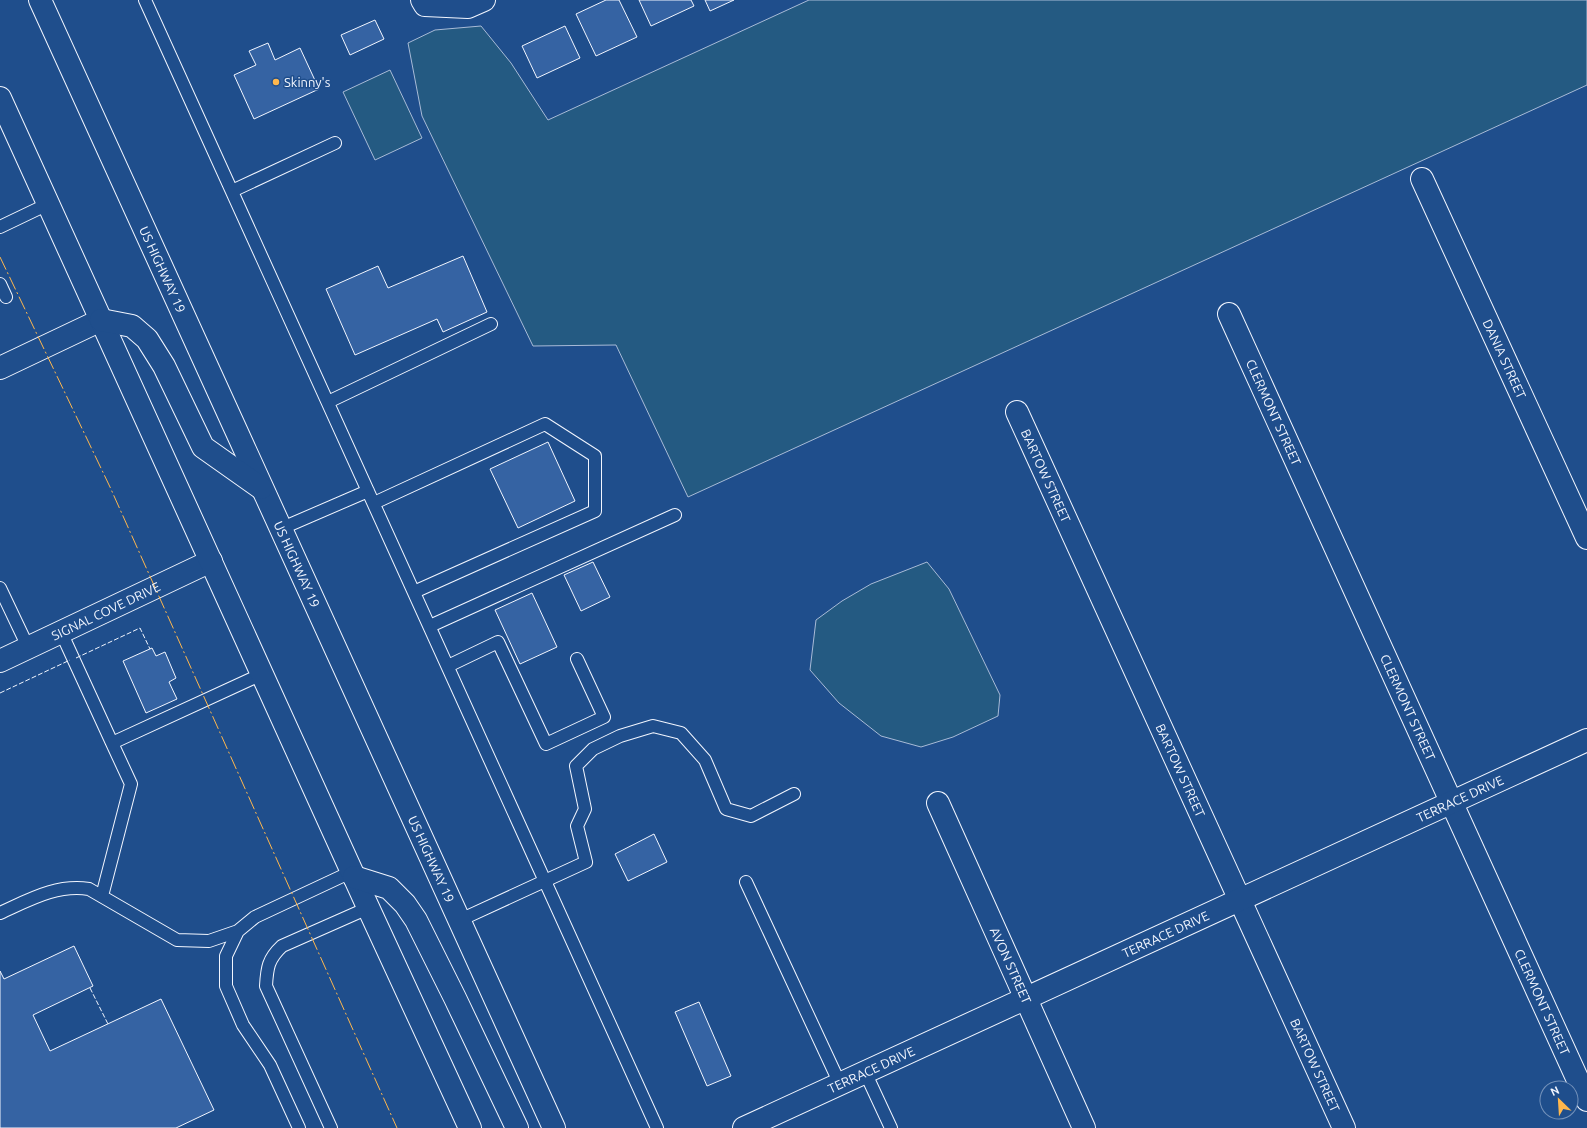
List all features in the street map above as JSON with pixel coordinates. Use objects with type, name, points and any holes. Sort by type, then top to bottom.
[{"type":"main road","name":"US HIGHWAY 19","points":[[40,0],[554,1128]]},
{"type":"main road","points":[[422,0],[425,4],[468,8],[484,0]]},
{"type":"main road","points":[[0,98],[368,908],[470,1128]]},
{"type":"main road","name":"DANIA STREET","points":[[1422,179],[1587,538]]},
{"type":"main road","name":"CLERMONT STREET","points":[[1229,314],[1453,802],[1587,1100]]},
{"type":"main road","points":[[0,368],[101,320],[132,326],[147,339],[164,366],[203,447],[262,489]]},
{"type":"main road","name":"BARTOW STREET","points":[[1017,412],[1344,1128]]},
{"type":"main road","name":"SIGNAL COVE DRIVE","points":[[0,661],[211,561]]},
{"type":"main road","name":"TERRACE DRIVE","points":[[744,1128],[1026,1000],[1587,740]]},
{"type":"main road","name":"AVON STREET","points":[[938,803],[1084,1128]]},
{"type":"main road","points":[[353,874],[389,888],[405,904],[416,920],[452,991],[517,1128]]},
{"type":"lane","points":[[145,0],[658,1128]]},
{"type":"lane","points":[[232,191],[335,143]]},
{"type":"lane","points":[[0,227],[48,204]]},
{"type":"lane","points":[[0,284],[6,297]]},
{"type":"lane","points":[[328,402],[491,324]]},
{"type":"lane","points":[[374,503],[545,424],[595,456],[595,511],[414,592]]},
{"type":"lane","points":[[280,529],[368,491]]},
{"type":"lane","points":[[430,626],[675,515]]},
{"type":"lane","points":[[0,588],[28,647]]},
{"type":"lane","points":[[61,632],[131,784],[102,896]]},
{"type":"lane","points":[[448,666],[498,642],[546,744],[604,717],[577,659]]},
{"type":"lane","points":[[112,743],[262,674]]},
{"type":"lane","points":[[460,920],[586,862],[577,826],[585,809],[576,766],[593,749],[620,736],[653,726],[681,733],[705,760],[726,809],[751,816],[794,794]]},
{"type":"lane","points":[[0,913],[51,890],[77,887],[89,889],[177,940],[209,941],[238,931],[255,917],[353,874]]},
{"type":"lane","points":[[746,882],[840,1084]]},
{"type":"lane","points":[[331,1128],[266,986],[267,969],[273,955],[282,946],[368,908]]},
{"type":"lane","points":[[238,931],[226,956],[226,986],[243,1025],[270,1065],[299,1128]]},
{"type":"lane","points":[[865,1072],[891,1128]]},
{"type":"shaded area","points":[[809,0],[1587,0],[1587,85],[688,497],[616,345],[533,346],[422,116],[408,43],[435,30],[481,26],[511,63],[548,120]]},
{"type":"shaded area","points":[[390,70],[422,138],[375,160],[343,92]]},
{"type":"shaded area","points":[[927,562],[949,589],[1000,695],[998,716],[953,737],[921,747],[881,736],[839,703],[810,670],[816,620],[842,601],[871,584]]},
{"type":"building","points":[[606,0],[619,0],[637,37],[596,56],[576,14]]},
{"type":"building","points":[[639,0],[691,0],[694,6],[651,26]]},
{"type":"building","points":[[705,0],[734,0],[710,11]]},
{"type":"building","points":[[375,20],[384,39],[350,55],[341,35]]},
{"type":"building","points":[[565,26],[580,58],[537,78],[522,46]]},
{"type":"building","name":"Skinny's","points":[[268,43],[275,60],[300,48],[319,89],[254,119],[234,75],[256,65],[249,51]]},
{"type":"building","points":[[463,256],[487,312],[443,332],[437,319],[355,355],[326,289],[378,266],[388,288]]},
{"type":"building","points":[[548,442],[575,501],[518,528],[490,469]]},
{"type":"building","points":[[593,562],[610,597],[581,611],[564,575]]},
{"type":"building","points":[[532,593],[557,647],[520,664],[495,610]]},
{"type":"building","points":[[152,648],[156,656],[165,652],[176,678],[169,682],[177,699],[146,713],[123,661]]},
{"type":"building","points":[[654,834],[667,862],[628,881],[615,854]]},
{"type":"building","points":[[74,946],[93,986],[33,1015],[50,1051],[161,999],[214,1110],[176,1128],[0,1128],[0,971],[4,979]]},
{"type":"building","points":[[699,1002],[731,1076],[707,1086],[675,1012]]},
{"type":"fence","points":[[76,658],[140,628],[150,649]]},
{"type":"fence","points":[[0,693],[70,660]]},
{"type":"fence","points":[[90,988],[108,1024]]},
{"type":"power","points":[[0,257],[110,487],[397,1128]]},
{"type":"place","name":"Skinny's","points":[[276,82]]}]
